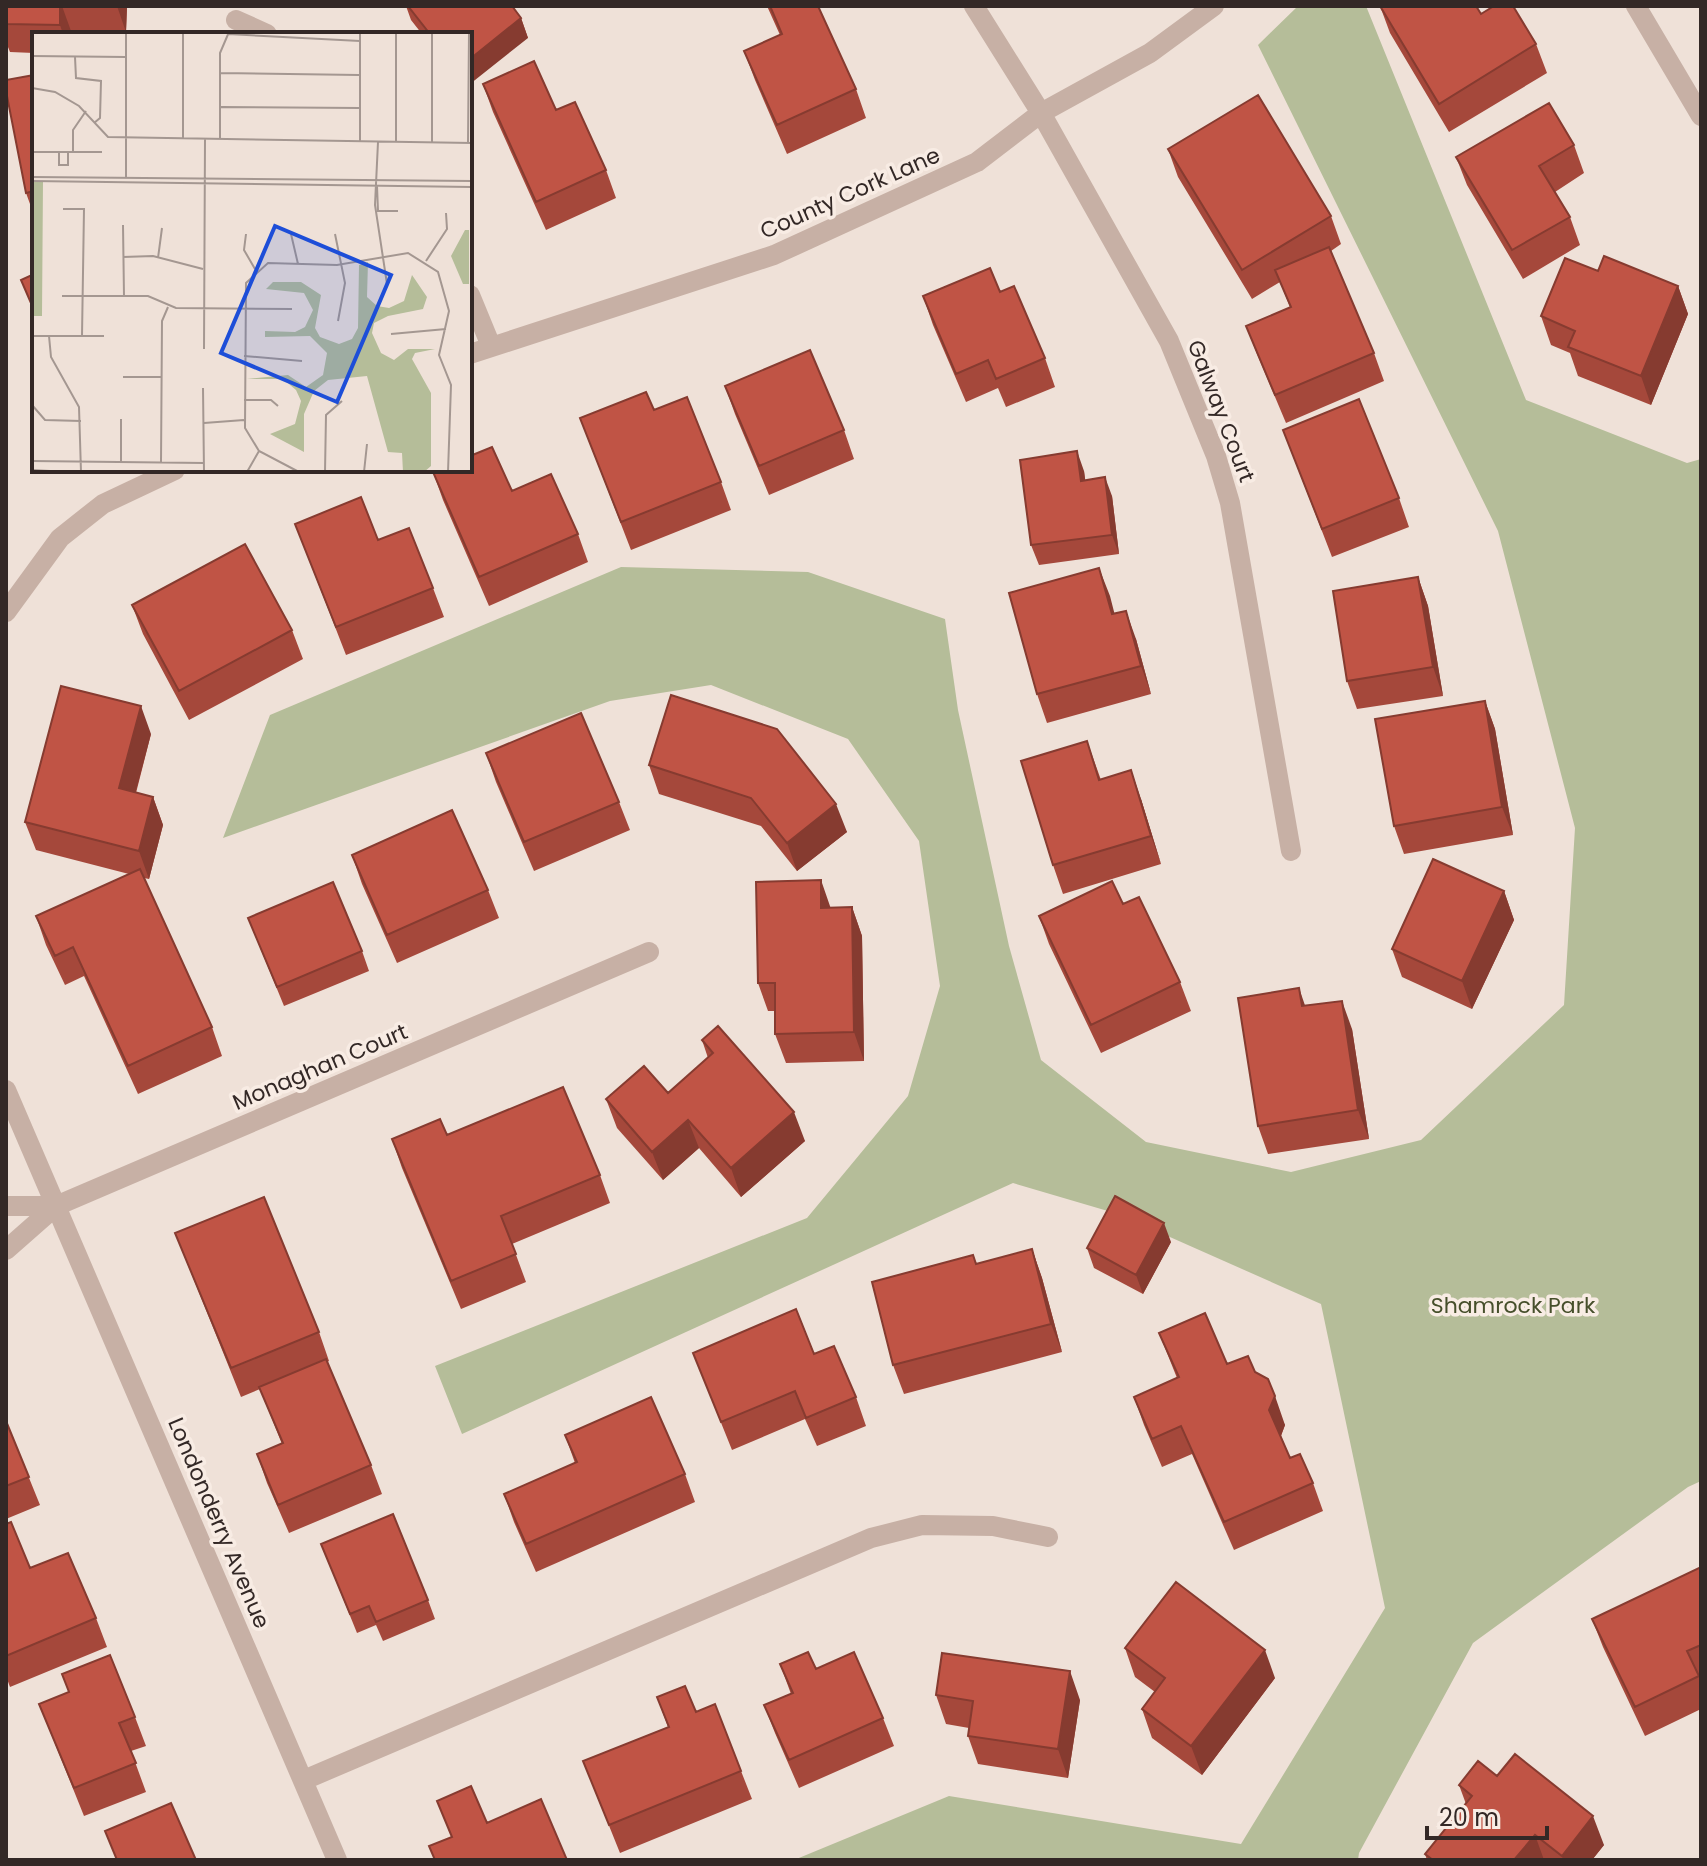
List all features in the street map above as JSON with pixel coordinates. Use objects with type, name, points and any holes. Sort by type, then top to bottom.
[{"type":"street","name":"Galway Court","points":[[974,6],[1041,113],[1169,341],[1216,456],[1230,503],[1291,851]]},
{"type":"street","name":"County Cork Lane","points":[[472,353],[774,255],[977,162],[1041,113],[1150,53],[1214,6]]},
{"type":"street","points":[[1636,6],[1701,116]]},
{"type":"street","points":[[236,20],[263,32]]},
{"type":"street","points":[[472,300],[491,346]]},
{"type":"street","points":[[6,612],[60,538],[103,504],[171,472]]},
{"type":"street","name":"Monaghan Court","points":[[6,1206],[56,1206],[649,952]]},
{"type":"street","points":[[6,1090],[56,1206],[6,1250]]},
{"type":"street","name":"Londonderry Avenue","points":[[56,1206],[337,1860]]},
{"type":"street","points":[[304,1780],[871,1538],[922,1525],[993,1526],[1048,1537]]},
{"type":"green space","name":"Shamrock Park","points":[[1298,6],[1366,6],[1526,400],[1687,463],[1701,459],[1701,1481],[1688,1487],[1473,1643],[1358,1860],[794,1860],[949,1796],[1241,1844],[1385,1608],[1321,1304],[1118,1214],[1013,1183],[462,1434],[435,1366],[807,1218],[908,1096],[940,986],[919,841],[848,739],[711,685],[610,701],[223,838],[270,715],[621,567],[808,572],[945,619],[958,710],[1009,946],[1041,1060],[1146,1142],[1291,1172],[1421,1140],[1564,1005],[1575,828],[1498,531],[1258,45]]},
{"type":"building","points":[[6,6],[60,6],[60,25],[6,24]]},
{"type":"building","points":[[408,6],[512,6],[521,18],[472,57],[472,32],[428,32]]},
{"type":"building","points":[[770,6],[818,6],[856,89],[777,125],[744,51],[782,34]]},
{"type":"building","points":[[1380,6],[1476,6],[1481,14],[1494,6],[1513,6],[1536,44],[1439,104]]},
{"type":"building","points":[[534,61],[556,110],[575,102],[606,170],[536,202],[483,84]]},
{"type":"building","points":[[32,75],[32,192],[26,193],[6,91],[6,80]]},
{"type":"building","points":[[1258,95],[1331,216],[1242,270],[1168,149]]},
{"type":"building","points":[[1549,103],[1574,145],[1539,166],[1570,217],[1512,250],[1456,157]]},
{"type":"building","points":[[1329,247],[1374,353],[1275,395],[1246,326],[1291,307],[1275,270]]},
{"type":"building","points":[[1604,256],[1678,286],[1641,376],[1568,347],[1575,331],[1541,316],[1565,258],[1598,271]]},
{"type":"building","points":[[990,268],[1000,292],[1014,286],[1045,358],[996,379],[988,360],[956,374],[923,296]]},
{"type":"building","points":[[32,275],[32,305],[21,280]]},
{"type":"building","points":[[810,350],[844,430],[759,466],[725,386]]},
{"type":"building","points":[[646,392],[654,410],[687,397],[721,482],[621,522],[580,418]]},
{"type":"building","points":[[1359,399],[1399,498],[1322,529],[1283,430]]},
{"type":"building","points":[[492,447],[512,491],[551,474],[578,534],[479,577],[433,472],[472,472],[472,455]]},
{"type":"building","points":[[1077,451],[1081,481],[1105,477],[1112,535],[1031,545],[1020,460]]},
{"type":"building","points":[[361,497],[378,540],[409,528],[433,588],[336,627],[295,524]]},
{"type":"building","points":[[245,544],[292,630],[179,691],[132,605]]},
{"type":"building","points":[[1099,568],[1112,614],[1126,611],[1141,666],[1037,694],[1009,593]]},
{"type":"building","points":[[1418,577],[1433,667],[1347,681],[1333,591]]},
{"type":"building","points":[[61,686],[141,706],[119,788],[153,797],[139,851],[25,822]]},
{"type":"building","points":[[671,695],[777,729],[836,804],[787,843],[751,798],[649,765]]},
{"type":"building","points":[[1485,701],[1502,807],[1394,826],[1375,719]]},
{"type":"building","points":[[581,713],[619,802],[524,842],[486,753]]},
{"type":"building","points":[[1087,741],[1099,780],[1131,770],[1151,836],[1053,865],[1021,761]]},
{"type":"building","points":[[452,810],[488,890],[387,935],[352,855]]},
{"type":"building","points":[[1433,859],[1504,891],[1462,981],[1392,949]]},
{"type":"building","points":[[140,869],[212,1027],[128,1066],[73,947],[55,956],[36,916]]},
{"type":"building","points":[[821,880],[821,908],[852,907],[854,1032],[775,1034],[775,983],[758,983],[756,882]]},
{"type":"building","points":[[1112,881],[1123,904],[1139,897],[1180,982],[1091,1025],[1039,916]]},
{"type":"building","points":[[333,882],[362,951],[277,987],[248,918]]},
{"type":"building","points":[[1299,988],[1302,1006],[1342,1001],[1358,1110],[1258,1126],[1238,998]]},
{"type":"building","points":[[718,1026],[794,1112],[731,1168],[688,1120],[652,1152],[606,1099],[644,1066],[668,1093],[713,1053],[702,1040]]},
{"type":"building","points":[[563,1087],[600,1175],[501,1216],[516,1254],[451,1281],[392,1139],[440,1119],[447,1135]]},
{"type":"building","points":[[1115,1196],[1164,1223],[1136,1275],[1087,1248]]},
{"type":"building","points":[[264,1197],[319,1332],[231,1368],[175,1233]]},
{"type":"building","points":[[1032,1249],[1051,1324],[893,1365],[872,1282],[973,1255],[976,1264]]},
{"type":"building","points":[[796,1309],[814,1354],[834,1346],[856,1397],[806,1418],[795,1391],[721,1422],[693,1353]]},
{"type":"building","points":[[1205,1313],[1227,1364],[1248,1356],[1255,1372],[1268,1379],[1275,1396],[1269,1410],[1290,1458],[1300,1454],[1313,1483],[1224,1522],[1181,1426],[1152,1439],[1134,1397],[1179,1377],[1159,1333]]},
{"type":"building","points":[[326,1359],[371,1465],[278,1505],[257,1454],[283,1443],[259,1387]]},
{"type":"building","points":[[651,1397],[685,1474],[526,1544],[504,1494],[577,1462],[565,1435]]},
{"type":"building","points":[[6,1421],[29,1477],[6,1486]]},
{"type":"building","points":[[393,1514],[428,1600],[376,1622],[369,1606],[350,1614],[321,1544]]},
{"type":"building","points":[[11,1522],[30,1568],[68,1553],[96,1618],[6,1656],[6,1524]]},
{"type":"building","points":[[1701,1567],[1701,1645],[1687,1651],[1699,1676],[1635,1707],[1592,1619]]},
{"type":"building","points":[[1176,1582],[1265,1650],[1191,1746],[1142,1709],[1165,1678],[1125,1648]]},
{"type":"building","points":[[808,1652],[816,1669],[854,1652],[883,1718],[789,1760],[764,1705],[793,1693],[780,1664]]},
{"type":"building","points":[[942,1653],[1070,1671],[1058,1749],[968,1736],[973,1701],[936,1695]]},
{"type":"building","points":[[110,1655],[135,1717],[119,1723],[136,1763],[74,1788],[39,1704],[69,1692],[62,1674]]},
{"type":"building","points":[[685,1686],[696,1712],[715,1704],[741,1771],[609,1825],[583,1761],[669,1727],[657,1697]]},
{"type":"building","points":[[1515,1754],[1593,1816],[1562,1856],[1535,1835],[1514,1860],[1433,1860],[1425,1854],[1472,1796],[1459,1785],[1478,1761],[1497,1776]]},
{"type":"building","points":[[471,1786],[487,1823],[541,1799],[567,1860],[435,1860],[429,1846],[452,1837],[437,1801]]},
{"type":"building","points":[[171,1803],[196,1860],[117,1860],[105,1831]]}]
